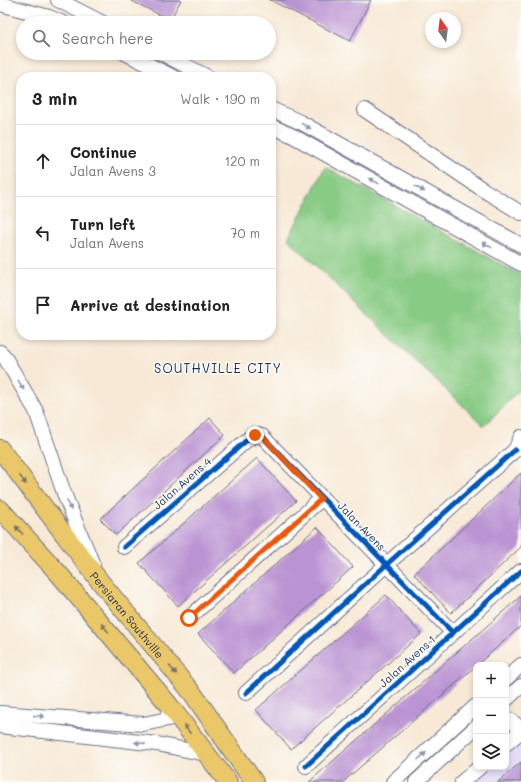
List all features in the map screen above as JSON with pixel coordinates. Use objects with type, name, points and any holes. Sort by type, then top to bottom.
[{"type":"main road","name":"Persiaran Southville","points":[[0,449],[98,579],[193,694],[254,782]]},
{"type":"main road","points":[[0,509],[59,574],[169,705],[228,782]]},
{"type":"street","points":[[0,4],[49,16],[58,0],[89,16]]},
{"type":"street","points":[[139,60],[163,72]]},
{"type":"street","points":[[174,60],[198,72]]},
{"type":"street","points":[[365,110],[482,189],[521,213]]},
{"type":"street","points":[[276,111],[302,123],[521,245]]},
{"type":"street","points":[[276,128],[293,136],[521,264]]},
{"type":"street","points":[[0,352],[4,356],[36,410],[65,496],[98,579]]},
{"type":"street","name":"Jalan Avens","points":[[255,435],[262,436],[321,499],[453,633]]},
{"type":"street","name":"Jalan Avens 4","points":[[124,547],[248,439],[255,435]]},
{"type":"street","points":[[246,693],[386,565],[518,449],[521,436]]},
{"type":"street","points":[[189,618],[321,499]]},
{"type":"street","name":"Jalan Avens 1","points":[[306,766],[521,571]]},
{"type":"street","points":[[509,676],[521,666]]},
{"type":"street","points":[[508,698],[521,686]]},
{"type":"street","points":[[0,713],[143,724],[168,719],[169,705]]},
{"type":"street","points":[[393,782],[473,709]]},
{"type":"street","points":[[509,719],[516,724],[520,734],[509,742]]},
{"type":"street","points":[[0,726],[157,744],[206,754]]},
{"type":"street","points":[[416,782],[473,730]]},
{"type":"street","points":[[462,782],[476,770]]},
{"type":"shaded area","points":[[521,737],[521,782],[469,782],[483,770],[509,770],[509,747]]},
{"type":"green space","points":[[325,167],[521,275],[521,388],[484,426],[288,239]]},
{"type":"building","points":[[130,0],[181,0],[172,16],[162,16]]},
{"type":"building","points":[[270,0],[371,0],[350,41]]},
{"type":"building","points":[[210,418],[225,435],[116,535],[100,519]]},
{"type":"building","points":[[257,458],[296,501],[178,606],[139,563]]},
{"type":"building","points":[[521,473],[521,547],[451,613],[414,574]]},
{"type":"building","points":[[317,527],[353,567],[234,673],[198,634]]},
{"type":"building","points":[[386,595],[421,634],[291,749],[256,710]]},
{"type":"building","points":[[521,596],[521,626],[480,662],[473,662],[473,668],[343,782],[309,782]]},
{"type":"building","points":[[521,762],[521,782],[498,782]]},
{"type":"cycle path","points":[[124,547],[248,439],[255,435],[262,436],[453,633]]},
{"type":"cycle path","points":[[246,693],[515,450]]},
{"type":"cycle path","points":[[306,766],[521,571]]},
{"type":"district","name":"SOUTHVILLE CITY","points":[[218,367]]},
{"type":"route","points":[[189,618],[321,499],[262,436],[255,435]]}]
